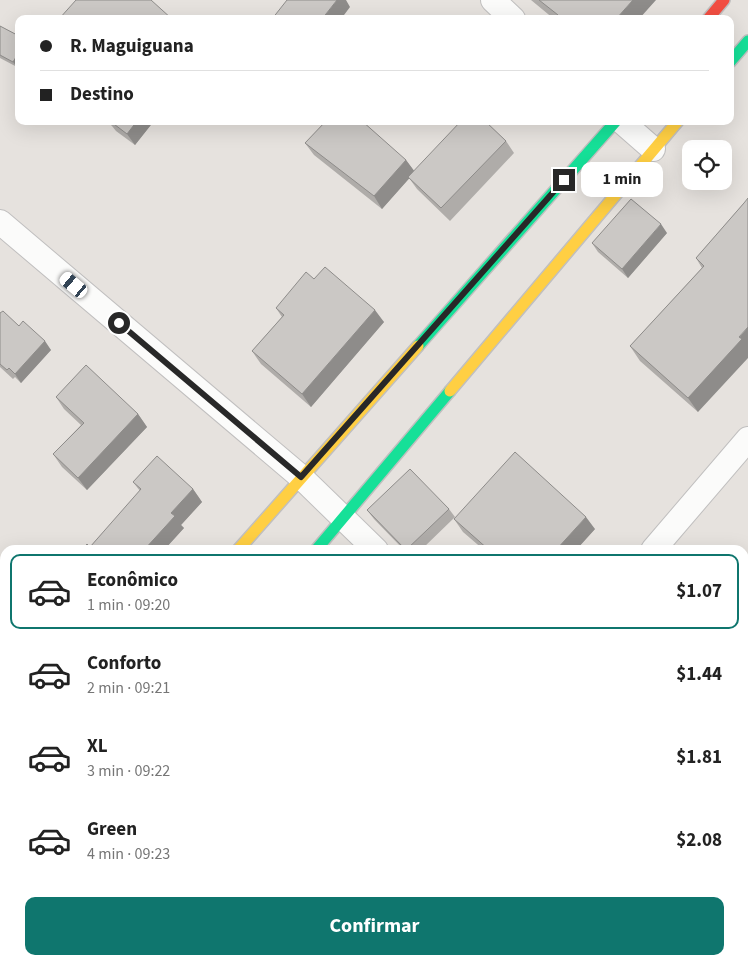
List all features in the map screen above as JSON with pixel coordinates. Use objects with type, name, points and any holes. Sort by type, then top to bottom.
[{"type":"street","points":[[493,0],[509,15]]},
{"type":"street","points":[[711,15],[724,0]]},
{"type":"street","points":[[734,57],[748,41]]},
{"type":"street","points":[[242,545],[612,125]]},
{"type":"street","points":[[626,125],[653,149]]},
{"type":"street","points":[[320,545],[674,125]]},
{"type":"street","points":[[0,222],[301,477],[371,545]]},
{"type":"street","points":[[657,545],[748,439]]},
{"type":"building","points":[[76,0],[151,0],[168,15],[63,15]]},
{"type":"building","points":[[287,0],[337,0],[325,15],[275,15]]},
{"type":"building","points":[[539,0],[633,0],[620,15],[558,15]]},
{"type":"building","points":[[0,26],[15,34],[15,59],[13,62],[0,55]]},
{"type":"building","points":[[115,125],[134,125],[127,134]]},
{"type":"building","points":[[322,125],[367,125],[406,160],[374,196],[305,143]]},
{"type":"building","points":[[457,125],[489,125],[506,141],[441,208],[408,177]]},
{"type":"building","points":[[748,198],[748,327],[739,337],[742,339],[688,398],[630,346],[704,266],[696,258]]},
{"type":"building","points":[[631,199],[661,224],[622,269],[592,243]]},
{"type":"building","points":[[325,267],[375,310],[302,394],[252,351],[284,315],[276,308],[306,272],[314,279]]},
{"type":"building","points":[[3,311],[19,326],[23,321],[45,341],[15,374],[9,368],[7,370],[0,364],[0,313]]},
{"type":"building","points":[[86,365],[138,414],[78,478],[53,454],[84,423],[56,397]]},
{"type":"building","points":[[515,452],[586,517],[561,545],[483,545],[454,519]]},
{"type":"building","points":[[157,456],[193,489],[171,513],[175,516],[149,545],[92,545],[141,489],[133,482]]},
{"type":"building","points":[[410,469],[449,509],[411,545],[401,545],[367,510]]},
{"type":"traffic: fast","points":[[734,57],[748,41]]},
{"type":"traffic: fast","points":[[418,346],[612,125]]},
{"type":"traffic: fast","points":[[320,545],[450,391]]},
{"type":"traffic: slow","points":[[450,391],[675,125]]},
{"type":"traffic: slow","points":[[242,545],[418,346]]},
{"type":"traffic: jam","points":[[711,15],[724,0]]},
{"type":"route","points":[[119,323],[301,477],[564,180]]}]
